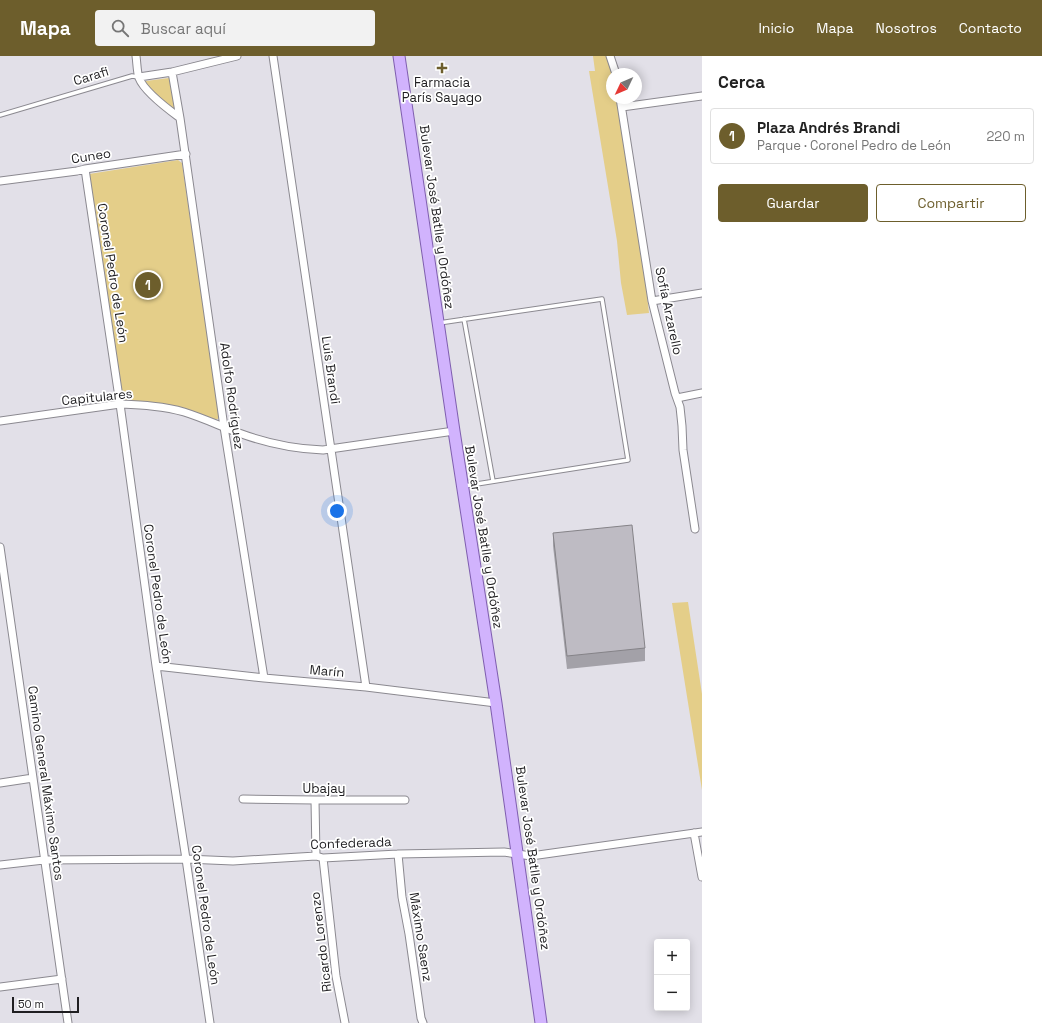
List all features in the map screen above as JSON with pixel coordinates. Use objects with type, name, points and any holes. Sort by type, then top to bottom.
[{"type":"main road","name":"Bulevar José Batlle y Ordóñez","points":[[399,56],[462,486],[496,703],[541,1023]]},
{"type":"street","points":[[136,56],[139,78],[143,85],[180,118]]},
{"type":"street","name":"Carafi","points":[[139,78],[172,72],[237,56]]},
{"type":"street","name":"Luis Brandi","points":[[273,56],[366,687]]},
{"type":"street","points":[[610,56],[614,68]]},
{"type":"street","name":"Adolfo Rodríguez","points":[[172,72],[186,154],[224,427],[264,678]]},
{"type":"street","points":[[622,107],[701,99]]},
{"type":"street","name":"Sofía Arzarello","points":[[621,104],[652,301],[680,407],[683,450],[695,529]]},
{"type":"street","name":"Cuneo","points":[[0,181],[186,154]]},
{"type":"street","name":"Coronel Pedro de León","points":[[85,169],[120,404],[156,666],[210,1023]]},
{"type":"street","points":[[652,301],[702,293]]},
{"type":"street","points":[[677,398],[702,393]]},
{"type":"street","name":"Capitulares","points":[[0,421],[120,404],[139,405],[184,412],[238,433],[268,442],[305,449],[323,450],[454,431]]},
{"type":"street","name":"Camino General Máximo Santos","points":[[0,547],[68,1023]]},
{"type":"street","name":"Marín","points":[[156,666],[366,687],[496,703]]},
{"type":"street","points":[[0,783],[33,778]]},
{"type":"street","name":"Ubajay","points":[[243,800],[405,800]]},
{"type":"street","name":"Ricardo Lorenzo","points":[[314,800],[336,976],[345,1023]]},
{"type":"street","name":"Confederada","points":[[0,865],[44,860],[186,859],[234,861],[398,854],[504,852],[531,856],[702,832]]},
{"type":"street","points":[[694,833],[702,878]]},
{"type":"street","name":"Máximo Saenz","points":[[398,854],[402,897],[423,1023]]},
{"type":"street","points":[[0,987],[62,979]]},
{"type":"lane","name":"Carafi","points":[[0,115],[132,76],[139,78]]},
{"type":"lane","points":[[438,323],[602,299],[628,460],[462,486]]},
{"type":"lane","points":[[464,319],[493,481]]},
{"type":"shaded area","points":[[593,56],[607,56],[612,68],[606,68],[606,104],[619,104],[644,268],[649,313],[627,315],[621,283],[617,241],[589,71],[595,71]]},
{"type":"shaded area","points":[[171,79],[176,110],[173,110],[145,83],[146,81]]},
{"type":"shaded area","points":[[178,160],[182,163],[220,414],[215,420],[126,401],[122,398],[89,174]]},
{"type":"shaded area","points":[[688,602],[702,694],[702,790],[672,603]]},
{"type":"building","points":[[632,525],[645,648],[567,656],[553,533]]},
{"type":"place","name":"Farmacia París Sayago","points":[[442,68]]},
{"type":"place","name":"Plaza Andrés Brandi","points":[[148,285]]}]
